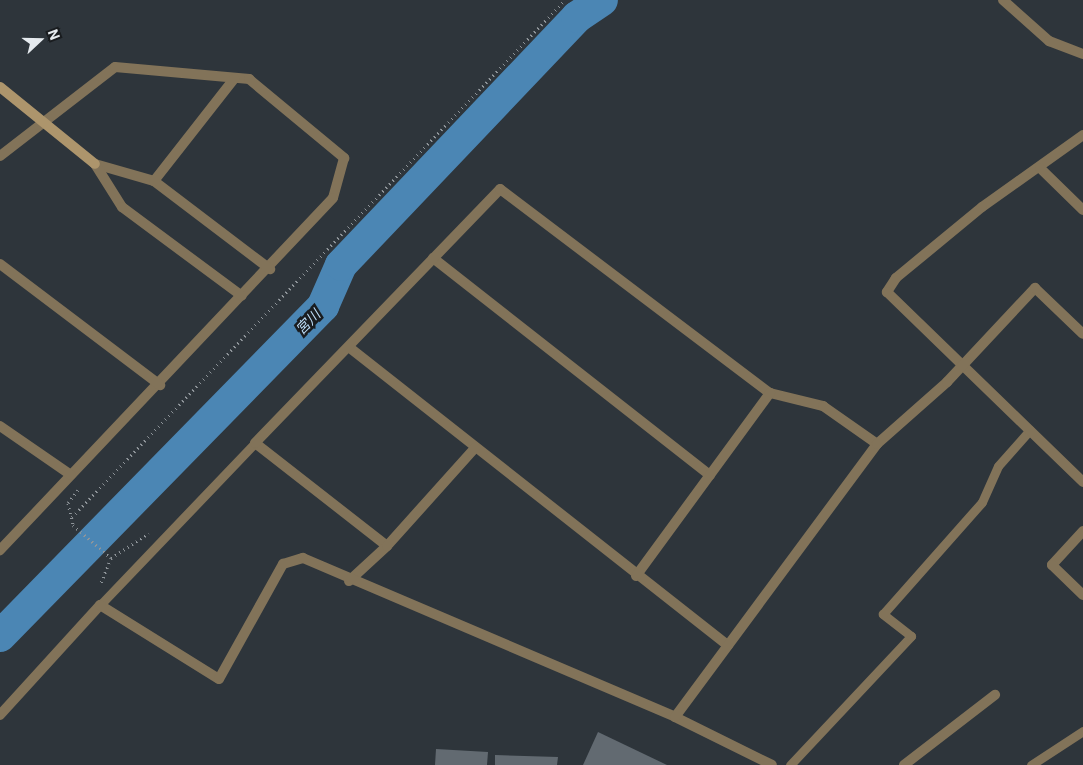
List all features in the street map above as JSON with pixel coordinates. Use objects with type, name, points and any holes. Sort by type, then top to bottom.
[{"type":"street","points":[[1003,0],[1049,41],[1083,54]]},
{"type":"street","points":[[0,156],[115,67],[249,79],[344,158],[333,198],[270,269],[0,550]]},
{"type":"street","points":[[154,181],[234,79]]},
{"type":"street","points":[[0,87],[94,164],[122,207],[242,296]]},
{"type":"street","points":[[1083,135],[1040,168],[975,213],[896,278],[888,292],[1083,482]]},
{"type":"street","points":[[94,164],[154,181],[270,269]]},
{"type":"street","points":[[1040,168],[1083,210]]},
{"type":"street","points":[[387,546],[255,442],[350,348],[500,189],[770,393],[823,406],[877,444]]},
{"type":"street","points":[[434,258],[710,475]]},
{"type":"street","points":[[0,264],[160,385]]},
{"type":"street","points":[[675,717],[877,444],[963,365],[1036,288],[1083,334]]},
{"type":"street","points":[[350,348],[636,576],[728,645]]},
{"type":"street","points":[[636,576],[770,393]]},
{"type":"street","points":[[0,426],[71,475]]},
{"type":"street","points":[[349,581],[387,546],[475,448]]},
{"type":"street","points":[[1083,531],[1052,565],[1083,595]]},
{"type":"street","points":[[0,715],[100,605],[218,680],[283,564],[303,558],[349,581],[675,717],[772,765]]},
{"type":"street","points":[[904,765],[995,695]]},
{"type":"lane","points":[[790,765],[912,636],[883,614],[982,502],[998,466],[1030,430]]},
{"type":"lane","points":[[100,605],[167,530],[255,442]]},
{"type":"lane","points":[[1031,765],[1083,731]]},
{"type":"path","points":[[72,517],[565,0]]},
{"type":"path","points":[[84,482],[68,503],[73,525],[110,558]]},
{"type":"path","points":[[100,605],[98,591],[110,558],[155,528],[167,530]]},
{"type":"building","points":[[598,732],[667,765],[583,765]]},
{"type":"building","points":[[436,749],[488,752],[487,765],[435,765]]},
{"type":"building","points":[[495,755],[558,757],[557,765],[495,765]]},
{"type":"waterway","name":"宮川","points":[[0,636],[323,306],[341,265],[577,17],[602,0]]}]
